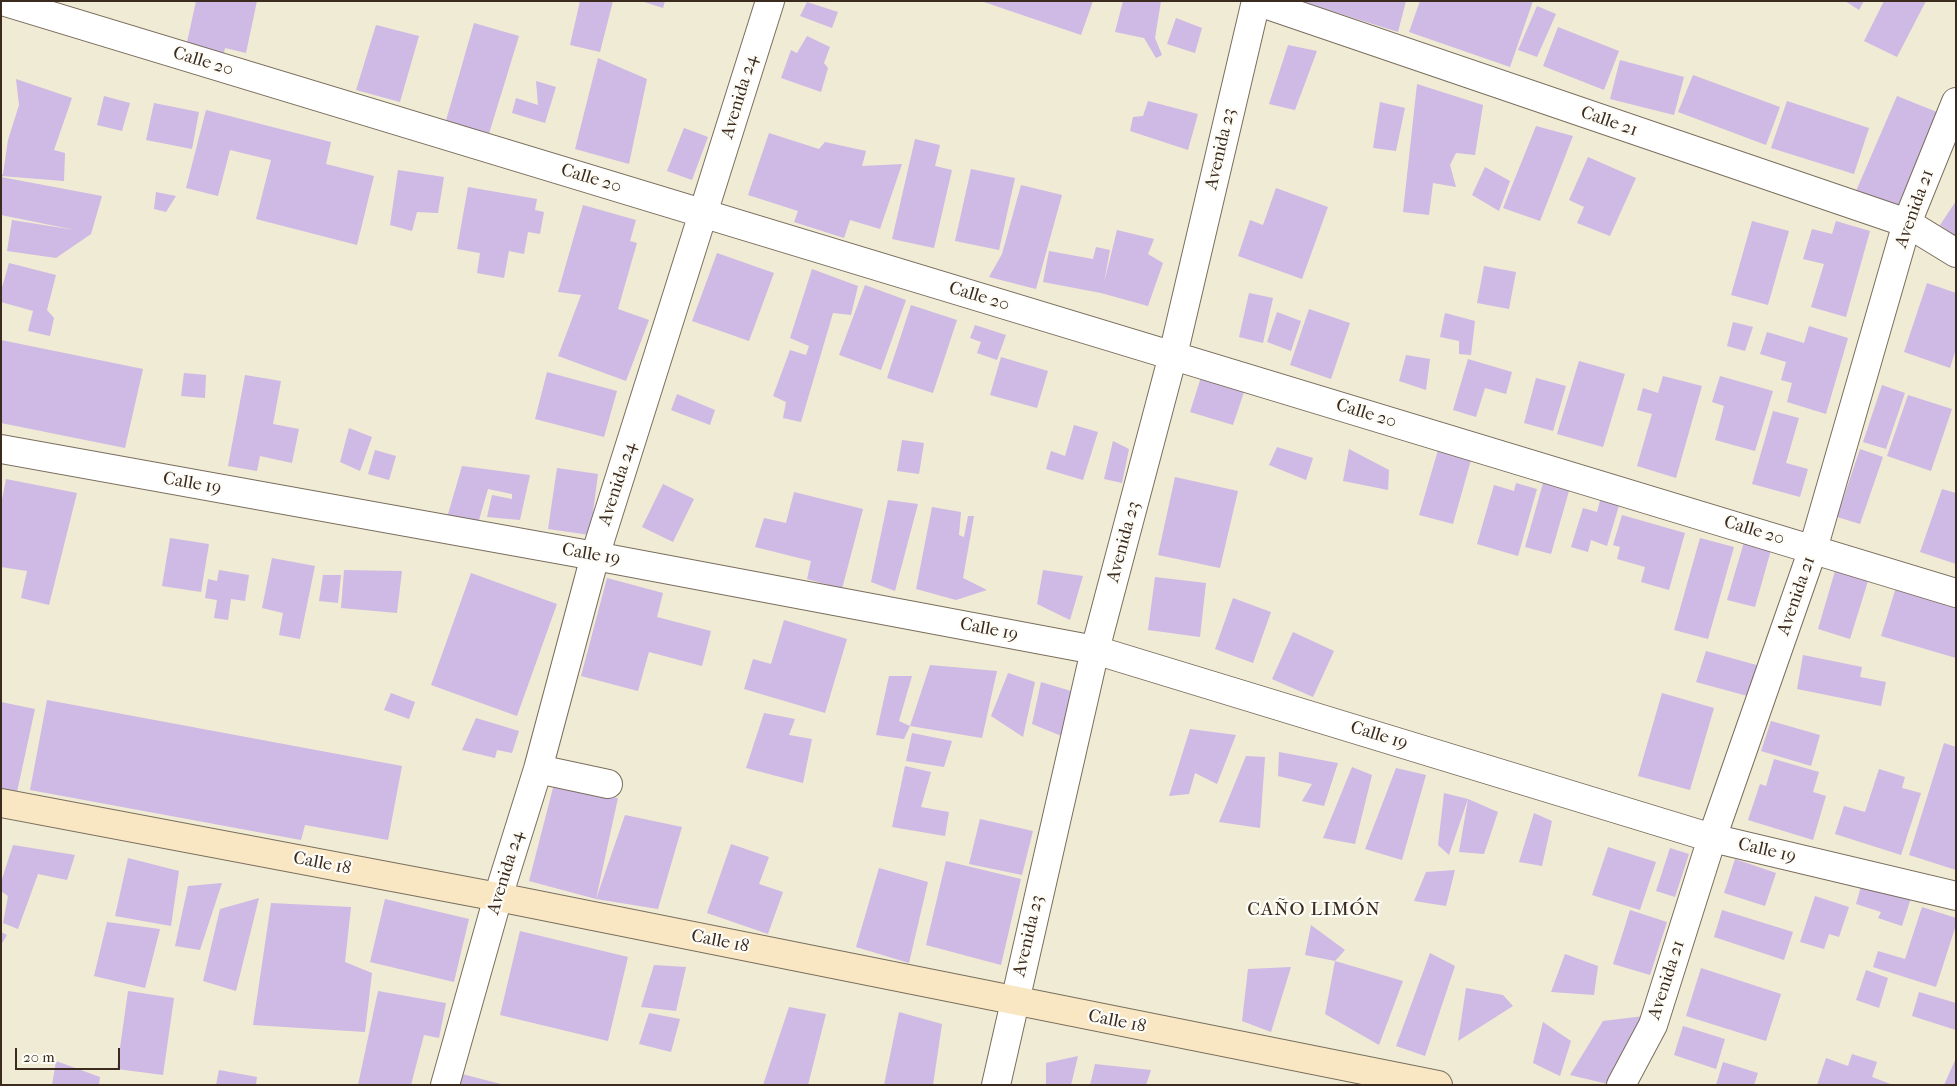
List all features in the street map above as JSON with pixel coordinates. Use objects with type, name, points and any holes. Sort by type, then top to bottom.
[{"type":"street","name":"Avenida 24","points":[[444,1085],[498,897],[538,769],[595,556],[770,1]]},
{"type":"street","name":"Calle 21","points":[[1256,1],[1907,224],[1956,254]]},
{"type":"street","name":"Avenida 23","points":[[996,1085],[1095,650],[1173,355],[1256,1]]},
{"type":"street","name":"Calle 20","points":[[4,6],[703,213],[1956,593]]},
{"type":"street","name":"Avenida 21","points":[[1621,1085],[1653,1025],[1712,838],[1814,549],[1907,224],[1956,102]]},
{"type":"street","name":"Calle 19","points":[[1,450],[595,556],[1095,650],[1712,838],[1956,896]]},
{"type":"street","points":[[538,769],[608,784]]},
{"type":"street","name":"Calle 18","points":[[1,803],[498,897],[1438,1085]]},
{"type":"building","points":[[196,1],[257,1],[246,53],[225,48],[223,58],[186,47]]},
{"type":"building","points":[[580,1],[613,1],[600,52],[570,45]]},
{"type":"building","points":[[641,1],[665,1],[663,8]]},
{"type":"building","points":[[981,1],[1093,1],[1081,35]]},
{"type":"building","points":[[1123,1],[1161,1],[1155,38],[1162,55],[1156,58],[1144,38],[1115,32]]},
{"type":"building","points":[[1299,1],[1406,1],[1398,32]]},
{"type":"building","points":[[1420,1],[1533,1],[1510,67],[1409,32]]},
{"type":"building","points":[[1845,1],[1864,1],[1859,10]]},
{"type":"building","points":[[1884,1],[1926,1],[1897,57],[1864,41]]},
{"type":"building","points":[[807,2],[838,12],[832,28],[800,16]]},
{"type":"building","points":[[1537,6],[1556,14],[1537,57],[1518,50]]},
{"type":"building","points":[[1176,18],[1202,28],[1195,53],[1167,44]]},
{"type":"building","points":[[474,23],[519,36],[488,137],[445,124]]},
{"type":"building","points":[[376,25],[419,36],[400,102],[356,90]]},
{"type":"building","points":[[1558,27],[1619,51],[1604,90],[1543,66]]},
{"type":"building","points":[[807,36],[830,47],[824,63],[828,68],[821,92],[781,78],[791,50],[797,53]]},
{"type":"building","points":[[1288,45],[1317,51],[1295,110],[1269,104]]},
{"type":"building","points":[[598,58],[647,79],[629,164],[575,149]]},
{"type":"building","points":[[1620,60],[1684,77],[1674,115],[1610,99]]},
{"type":"building","points":[[1693,75],[1780,107],[1766,145],[1678,112]]},
{"type":"building","points":[[16,79],[72,98],[54,150],[65,153],[64,181],[1,176],[3,174],[8,140],[19,105]]},
{"type":"building","points":[[536,81],[556,87],[545,123],[512,113],[516,98],[538,105]]},
{"type":"building","points":[[1417,84],[1483,105],[1475,155],[1456,153],[1450,165],[1456,187],[1433,183],[1429,215],[1403,212]]},
{"type":"building","points":[[104,96],[130,103],[122,131],[97,125]]},
{"type":"building","points":[[1897,96],[1937,112],[1897,208],[1856,191]]},
{"type":"building","points":[[1148,101],[1198,114],[1188,150],[1130,131],[1133,117],[1143,116]]},
{"type":"building","points":[[1787,101],[1869,128],[1854,174],[1771,148]]},
{"type":"building","points":[[1380,102],[1405,108],[1396,151],[1373,148]]},
{"type":"building","points":[[154,103],[199,112],[192,149],[146,140]]},
{"type":"building","points":[[206,110],[331,142],[326,164],[374,176],[357,245],[256,219],[271,160],[230,150],[218,196],[186,188]]},
{"type":"building","points":[[1536,126],[1573,136],[1540,221],[1503,208]]},
{"type":"building","points":[[684,128],[708,137],[692,180],[667,171]]},
{"type":"building","points":[[769,133],[819,149],[825,142],[866,151],[862,166],[902,164],[880,229],[850,220],[844,238],[794,222],[798,211],[748,195]]},
{"type":"building","points":[[915,139],[940,145],[935,166],[952,170],[934,248],[892,239]]},
{"type":"building","points":[[1588,157],[1636,178],[1610,236],[1577,223],[1584,207],[1569,200]]},
{"type":"building","points":[[1485,167],[1510,181],[1499,211],[1472,195]]},
{"type":"building","points":[[971,169],[1015,178],[999,250],[955,241]]},
{"type":"building","points":[[398,170],[444,177],[438,213],[417,212],[412,231],[390,225]]},
{"type":"building","points":[[1,177],[102,196],[91,234],[56,258],[7,251],[12,220],[75,230],[1,215]]},
{"type":"building","points":[[1021,185],[1062,195],[1036,289],[989,277],[1002,254]]},
{"type":"building","points":[[468,187],[537,199],[535,210],[544,212],[540,234],[528,232],[524,254],[509,251],[504,278],[477,273],[480,253],[457,249]]},
{"type":"building","points":[[1276,188],[1328,207],[1302,279],[1238,256],[1250,220],[1263,225]]},
{"type":"building","points":[[156,192],[176,196],[166,212],[154,209]]},
{"type":"building","points":[[1956,201],[1956,236],[1940,225]]},
{"type":"building","points":[[583,205],[636,220],[630,241],[637,243],[618,309],[649,320],[626,381],[558,356],[581,295],[558,292]]},
{"type":"building","points":[[1752,221],[1789,231],[1768,305],[1731,295]]},
{"type":"building","points":[[1836,221],[1870,231],[1846,317],[1811,307],[1824,264],[1803,259],[1812,229],[1832,234]]},
{"type":"building","points":[[1117,230],[1154,239],[1148,254],[1163,263],[1148,306],[1101,293],[1043,282],[1049,251],[1093,259],[1096,247],[1110,250],[1104,283]]},
{"type":"building","points":[[717,253],[774,273],[749,341],[692,321]]},
{"type":"building","points":[[9,263],[56,275],[47,310],[54,318],[50,336],[28,331],[33,311],[1,302],[1,291]]},
{"type":"building","points":[[1484,266],[1516,272],[1509,309],[1477,303]]},
{"type":"building","points":[[812,269],[858,286],[851,315],[833,313],[801,422],[783,418],[786,402],[773,396],[790,350],[806,355],[809,346],[790,338]]},
{"type":"building","points":[[1927,283],[1956,293],[1956,349],[1950,368],[1904,352]]},
{"type":"building","points":[[865,285],[906,300],[881,370],[839,355]]},
{"type":"building","points":[[1249,293],[1273,298],[1263,343],[1239,337]]},
{"type":"building","points":[[911,305],[957,320],[933,393],[887,378]]},
{"type":"building","points":[[1309,309],[1350,323],[1331,379],[1290,365]]},
{"type":"building","points":[[1277,312],[1301,321],[1291,351],[1267,342]]},
{"type":"building","points":[[1445,313],[1475,321],[1471,355],[1459,354],[1459,341],[1440,337]]},
{"type":"building","points":[[1733,322],[1753,327],[1745,351],[1727,346]]},
{"type":"building","points":[[975,325],[1006,335],[997,360],[977,353],[981,342],[970,338]]},
{"type":"building","points":[[1809,326],[1848,338],[1826,414],[1787,402],[1792,383],[1781,380],[1786,362],[1760,354],[1767,332],[1804,343]]},
{"type":"building","points":[[1,340],[143,369],[125,448],[1,423]]},
{"type":"building","points":[[1406,355],[1430,359],[1426,390],[1399,381]]},
{"type":"building","points":[[1001,357],[1048,371],[1037,408],[990,395]]},
{"type":"building","points":[[1468,359],[1512,372],[1506,394],[1485,388],[1476,417],[1453,410]]},
{"type":"building","points":[[1579,361],[1625,374],[1603,447],[1557,434]]},
{"type":"building","points":[[547,372],[617,391],[604,437],[535,419]]},
{"type":"building","points":[[184,373],[206,375],[205,398],[181,396]]},
{"type":"building","points":[[245,375],[281,381],[273,424],[299,429],[292,463],[260,456],[257,471],[228,466]]},
{"type":"building","points":[[1663,376],[1702,386],[1676,478],[1637,466],[1652,414],[1637,410],[1643,388],[1658,393]]},
{"type":"building","points":[[1720,376],[1773,391],[1755,451],[1715,440],[1724,406],[1712,402]]},
{"type":"building","points":[[1201,377],[1244,392],[1233,425],[1190,412]]},
{"type":"building","points":[[1536,378],[1566,386],[1553,431],[1524,423]]},
{"type":"building","points":[[1882,385],[1905,393],[1886,449],[1863,442]]},
{"type":"building","points":[[677,394],[715,410],[710,425],[671,410]]},
{"type":"building","points":[[1908,395],[1952,409],[1931,471],[1887,456]]},
{"type":"building","points":[[1773,411],[1799,418],[1786,463],[1808,469],[1800,497],[1752,484]]},
{"type":"building","points":[[1074,425],[1098,432],[1083,480],[1046,469],[1051,451],[1065,456]]},
{"type":"building","points":[[349,428],[372,437],[360,471],[340,462]]},
{"type":"building","points":[[902,440],[924,443],[919,474],[897,471]]},
{"type":"building","points":[[1113,441],[1129,449],[1122,483],[1104,479]]},
{"type":"building","points":[[1277,447],[1313,458],[1306,480],[1269,465]]},
{"type":"building","points":[[1349,449],[1389,470],[1388,490],[1343,481]]},
{"type":"building","points":[[1860,449],[1883,457],[1860,524],[1837,517]]},
{"type":"building","points":[[375,450],[396,456],[389,480],[368,474]]},
{"type":"building","points":[[1438,450],[1471,460],[1453,524],[1419,515]]},
{"type":"building","points":[[462,466],[530,475],[520,520],[487,517],[492,495],[512,499],[512,494],[488,489],[477,527],[446,521]]},
{"type":"building","points":[[557,468],[598,474],[590,535],[548,529]]},
{"type":"building","points":[[1175,477],[1238,491],[1220,568],[1158,555]]},
{"type":"building","points":[[6,479],[77,493],[49,605],[21,598],[27,571],[1,567],[1,505]]},
{"type":"building","points":[[1516,483],[1537,489],[1518,556],[1477,544],[1494,485],[1514,491]]},
{"type":"building","points":[[1543,483],[1569,491],[1551,554],[1525,547]]},
{"type":"building","points":[[663,484],[694,499],[673,542],[642,527]]},
{"type":"building","points":[[1942,489],[1956,493],[1956,564],[1920,552]]},
{"type":"building","points":[[794,492],[863,509],[842,589],[807,579],[811,561],[755,547],[764,518],[786,523]]},
{"type":"building","points":[[1601,497],[1620,502],[1607,546],[1591,540],[1588,552],[1571,547],[1583,508],[1597,512]]},
{"type":"building","points":[[888,500],[918,504],[895,591],[871,582]]},
{"type":"building","points":[[932,507],[961,512],[959,535],[964,537],[968,516],[974,516],[963,578],[987,590],[956,600],[916,589]]},
{"type":"building","points":[[1622,515],[1685,533],[1669,590],[1641,582],[1645,567],[1617,559],[1620,547],[1613,545]]},
{"type":"building","points":[[170,538],[209,544],[201,592],[162,586]]},
{"type":"building","points":[[1700,538],[1734,547],[1708,639],[1674,630]]},
{"type":"building","points":[[1744,542],[1771,550],[1755,607],[1727,600]]},
{"type":"building","points":[[272,558],[315,566],[300,639],[279,635],[283,613],[262,608]]},
{"type":"building","points":[[219,570],[249,575],[245,601],[231,599],[228,620],[214,618],[217,600],[205,598],[208,579],[217,581]]},
{"type":"building","points":[[344,570],[402,571],[397,613],[341,608]]},
{"type":"building","points":[[1043,570],[1083,576],[1070,620],[1037,604]]},
{"type":"building","points":[[1835,571],[1868,581],[1850,639],[1818,629]]},
{"type":"building","points":[[471,573],[557,604],[517,716],[431,685]]},
{"type":"building","points":[[323,575],[341,575],[338,603],[319,601]]},
{"type":"building","points":[[1155,577],[1206,583],[1200,637],[1148,630]]},
{"type":"building","points":[[607,578],[663,593],[657,617],[711,631],[702,666],[649,652],[638,691],[581,676]]},
{"type":"building","points":[[1897,584],[1956,602],[1956,658],[1881,636]]},
{"type":"building","points":[[1233,598],[1271,612],[1253,663],[1215,649]]},
{"type":"building","points":[[784,620],[847,639],[825,713],[744,689],[753,659],[771,664]]},
{"type":"building","points":[[1293,632],[1334,651],[1313,697],[1272,679]]},
{"type":"building","points":[[1706,651],[1760,666],[1751,697],[1696,682]]},
{"type":"building","points":[[1803,655],[1862,667],[1860,677],[1886,682],[1881,706],[1797,689]]},
{"type":"building","points":[[930,665],[997,671],[982,738],[910,726]]},
{"type":"building","points":[[1008,673],[1035,682],[1023,737],[991,716]]},
{"type":"building","points":[[889,676],[912,676],[899,721],[910,726],[904,739],[876,735]]},
{"type":"building","points":[[1041,682],[1071,691],[1064,737],[1032,724]]},
{"type":"building","points":[[391,693],[415,702],[409,719],[384,710]]},
{"type":"building","points":[[1662,693],[1714,708],[1690,790],[1638,776]]},
{"type":"building","points":[[47,700],[402,766],[388,840],[305,825],[301,840],[30,790]]},
{"type":"building","points":[[1,702],[35,709],[17,792],[1,789]]},
{"type":"building","points":[[764,713],[795,719],[789,735],[812,739],[803,783],[746,768]]},
{"type":"building","points":[[476,718],[519,731],[512,753],[497,750],[495,758],[462,750]]},
{"type":"building","points":[[1771,721],[1820,735],[1811,766],[1761,751]]},
{"type":"building","points":[[1190,729],[1236,735],[1217,784],[1195,773],[1189,794],[1169,796]]},
{"type":"building","points":[[912,733],[952,741],[944,767],[906,761]]},
{"type":"building","points":[[1944,743],[1956,747],[1956,870],[1909,855]]},
{"type":"building","points":[[1279,752],[1338,763],[1324,806],[1302,801],[1312,784],[1278,776]]},
{"type":"building","points":[[1246,756],[1265,757],[1260,828],[1219,822]]},
{"type":"building","points":[[1774,759],[1819,772],[1813,792],[1826,796],[1813,840],[1748,820],[1760,784],[1766,786]]},
{"type":"building","points":[[905,766],[931,772],[921,807],[949,812],[945,836],[892,827]]},
{"type":"building","points":[[1352,767],[1372,775],[1355,844],[1323,838]]},
{"type":"building","points":[[1396,768],[1426,775],[1402,860],[1365,849]]},
{"type":"building","points":[[1879,769],[1905,777],[1902,788],[1921,793],[1901,855],[1835,834],[1844,806],[1865,812]]},
{"type":"building","points":[[554,784],[618,798],[596,899],[529,881]]},
{"type":"building","points":[[1444,793],[1468,799],[1449,855],[1438,845]]},
{"type":"building","points":[[1468,799],[1498,812],[1484,854],[1459,852]]},
{"type":"building","points":[[1534,813],[1552,821],[1542,866],[1519,862]]},
{"type":"building","points":[[625,815],[682,827],[658,909],[596,899]]},
{"type":"building","points":[[980,819],[1033,831],[1022,875],[969,864]]},
{"type":"building","points":[[731,844],[769,857],[759,884],[783,892],[768,934],[707,913]]},
{"type":"building","points":[[13,845],[75,855],[67,880],[38,874],[18,929],[3,923],[8,896],[1,891],[1,882]]},
{"type":"building","points":[[1608,847],[1656,862],[1640,910],[1592,895]]},
{"type":"building","points":[[1670,848],[1689,854],[1675,897],[1656,891]]},
{"type":"building","points":[[128,858],[179,871],[171,926],[115,916]]},
{"type":"building","points":[[1735,859],[1776,873],[1765,906],[1724,893]]},
{"type":"building","points":[[946,861],[1021,879],[1001,965],[926,945]]},
{"type":"building","points":[[879,868],[928,882],[909,963],[856,947]]},
{"type":"building","points":[[1455,870],[1446,906],[1414,901],[1426,872]]},
{"type":"building","points":[[222,883],[200,950],[175,946],[188,886]]},
{"type":"building","points":[[1862,883],[1911,898],[1902,926],[1878,918],[1881,912],[1856,904]]},
{"type":"building","points":[[1815,896],[1849,907],[1839,937],[1829,934],[1824,949],[1800,942]]},
{"type":"building","points":[[259,898],[236,991],[203,981],[220,909]]},
{"type":"building","points":[[385,899],[469,919],[454,982],[370,962]]},
{"type":"building","points":[[271,903],[351,907],[345,962],[372,973],[365,1032],[253,1025]]},
{"type":"building","points":[[1922,907],[1956,918],[1956,925],[1936,987],[1873,967],[1878,951],[1905,959]]},
{"type":"building","points":[[1630,910],[1667,922],[1650,975],[1613,964]]},
{"type":"building","points":[[1722,910],[1793,932],[1784,960],[1714,937]]},
{"type":"building","points":[[107,922],[160,929],[145,988],[94,976]]},
{"type":"building","points":[[1311,925],[1345,950],[1335,961],[1305,955]]},
{"type":"building","points":[[520,931],[628,957],[608,1041],[500,1015]]},
{"type":"building","points":[[1,932],[7,935],[1,945]]},
{"type":"building","points":[[1430,953],[1455,966],[1425,1056],[1396,1046]]},
{"type":"building","points":[[1565,954],[1598,966],[1594,995],[1551,992]]},
{"type":"building","points":[[1335,961],[1403,981],[1379,1045],[1325,1014]]},
{"type":"building","points":[[654,965],[686,967],[676,1011],[641,1007]]},
{"type":"building","points":[[1291,967],[1271,1032],[1242,1021],[1248,969]]},
{"type":"building","points":[[1701,968],[1781,994],[1766,1041],[1686,1016]]},
{"type":"building","points":[[1866,970],[1888,978],[1879,1008],[1856,1000]]},
{"type":"building","points":[[1466,988],[1503,995],[1513,1006],[1458,1041]]},
{"type":"building","points":[[128,991],[174,998],[163,1075],[117,1069]]},
{"type":"building","points":[[378,991],[446,1003],[439,1038],[424,1035],[411,1085],[358,1085]]},
{"type":"building","points":[[1919,992],[1956,1003],[1956,1030],[1912,1016]]},
{"type":"building","points":[[789,1007],[826,1014],[808,1085],[763,1085]]},
{"type":"building","points":[[899,1012],[942,1024],[933,1085],[884,1085]]},
{"type":"building","points":[[649,1013],[680,1019],[671,1052],[639,1044]]},
{"type":"building","points":[[1644,1016],[1612,1085],[1570,1075],[1603,1021]]},
{"type":"building","points":[[1543,1022],[1571,1041],[1560,1076],[1533,1063]]},
{"type":"building","points":[[1683,1026],[1725,1039],[1716,1069],[1674,1055]]},
{"type":"building","points":[[1852,1054],[1877,1062],[1872,1077],[1893,1085],[1817,1085],[1826,1058],[1848,1066]]},
{"type":"building","points":[[1078,1056],[1071,1085],[1046,1085],[1046,1063]]},
{"type":"building","points":[[1956,1058],[1956,1085],[1944,1085]]},
{"type":"building","points":[[56,1061],[100,1077],[99,1085],[52,1085]]},
{"type":"building","points":[[1723,1062],[1758,1073],[1754,1085],[1716,1085]]},
{"type":"building","points":[[1095,1064],[1151,1070],[1146,1085],[1090,1085]]},
{"type":"building","points":[[219,1070],[257,1077],[256,1085],[216,1085]]},
{"type":"building","points":[[454,1072],[501,1084],[501,1085],[450,1085]]},
{"type":"district","name":"CAÑO LIMÓN","points":[[1314,910]]}]
